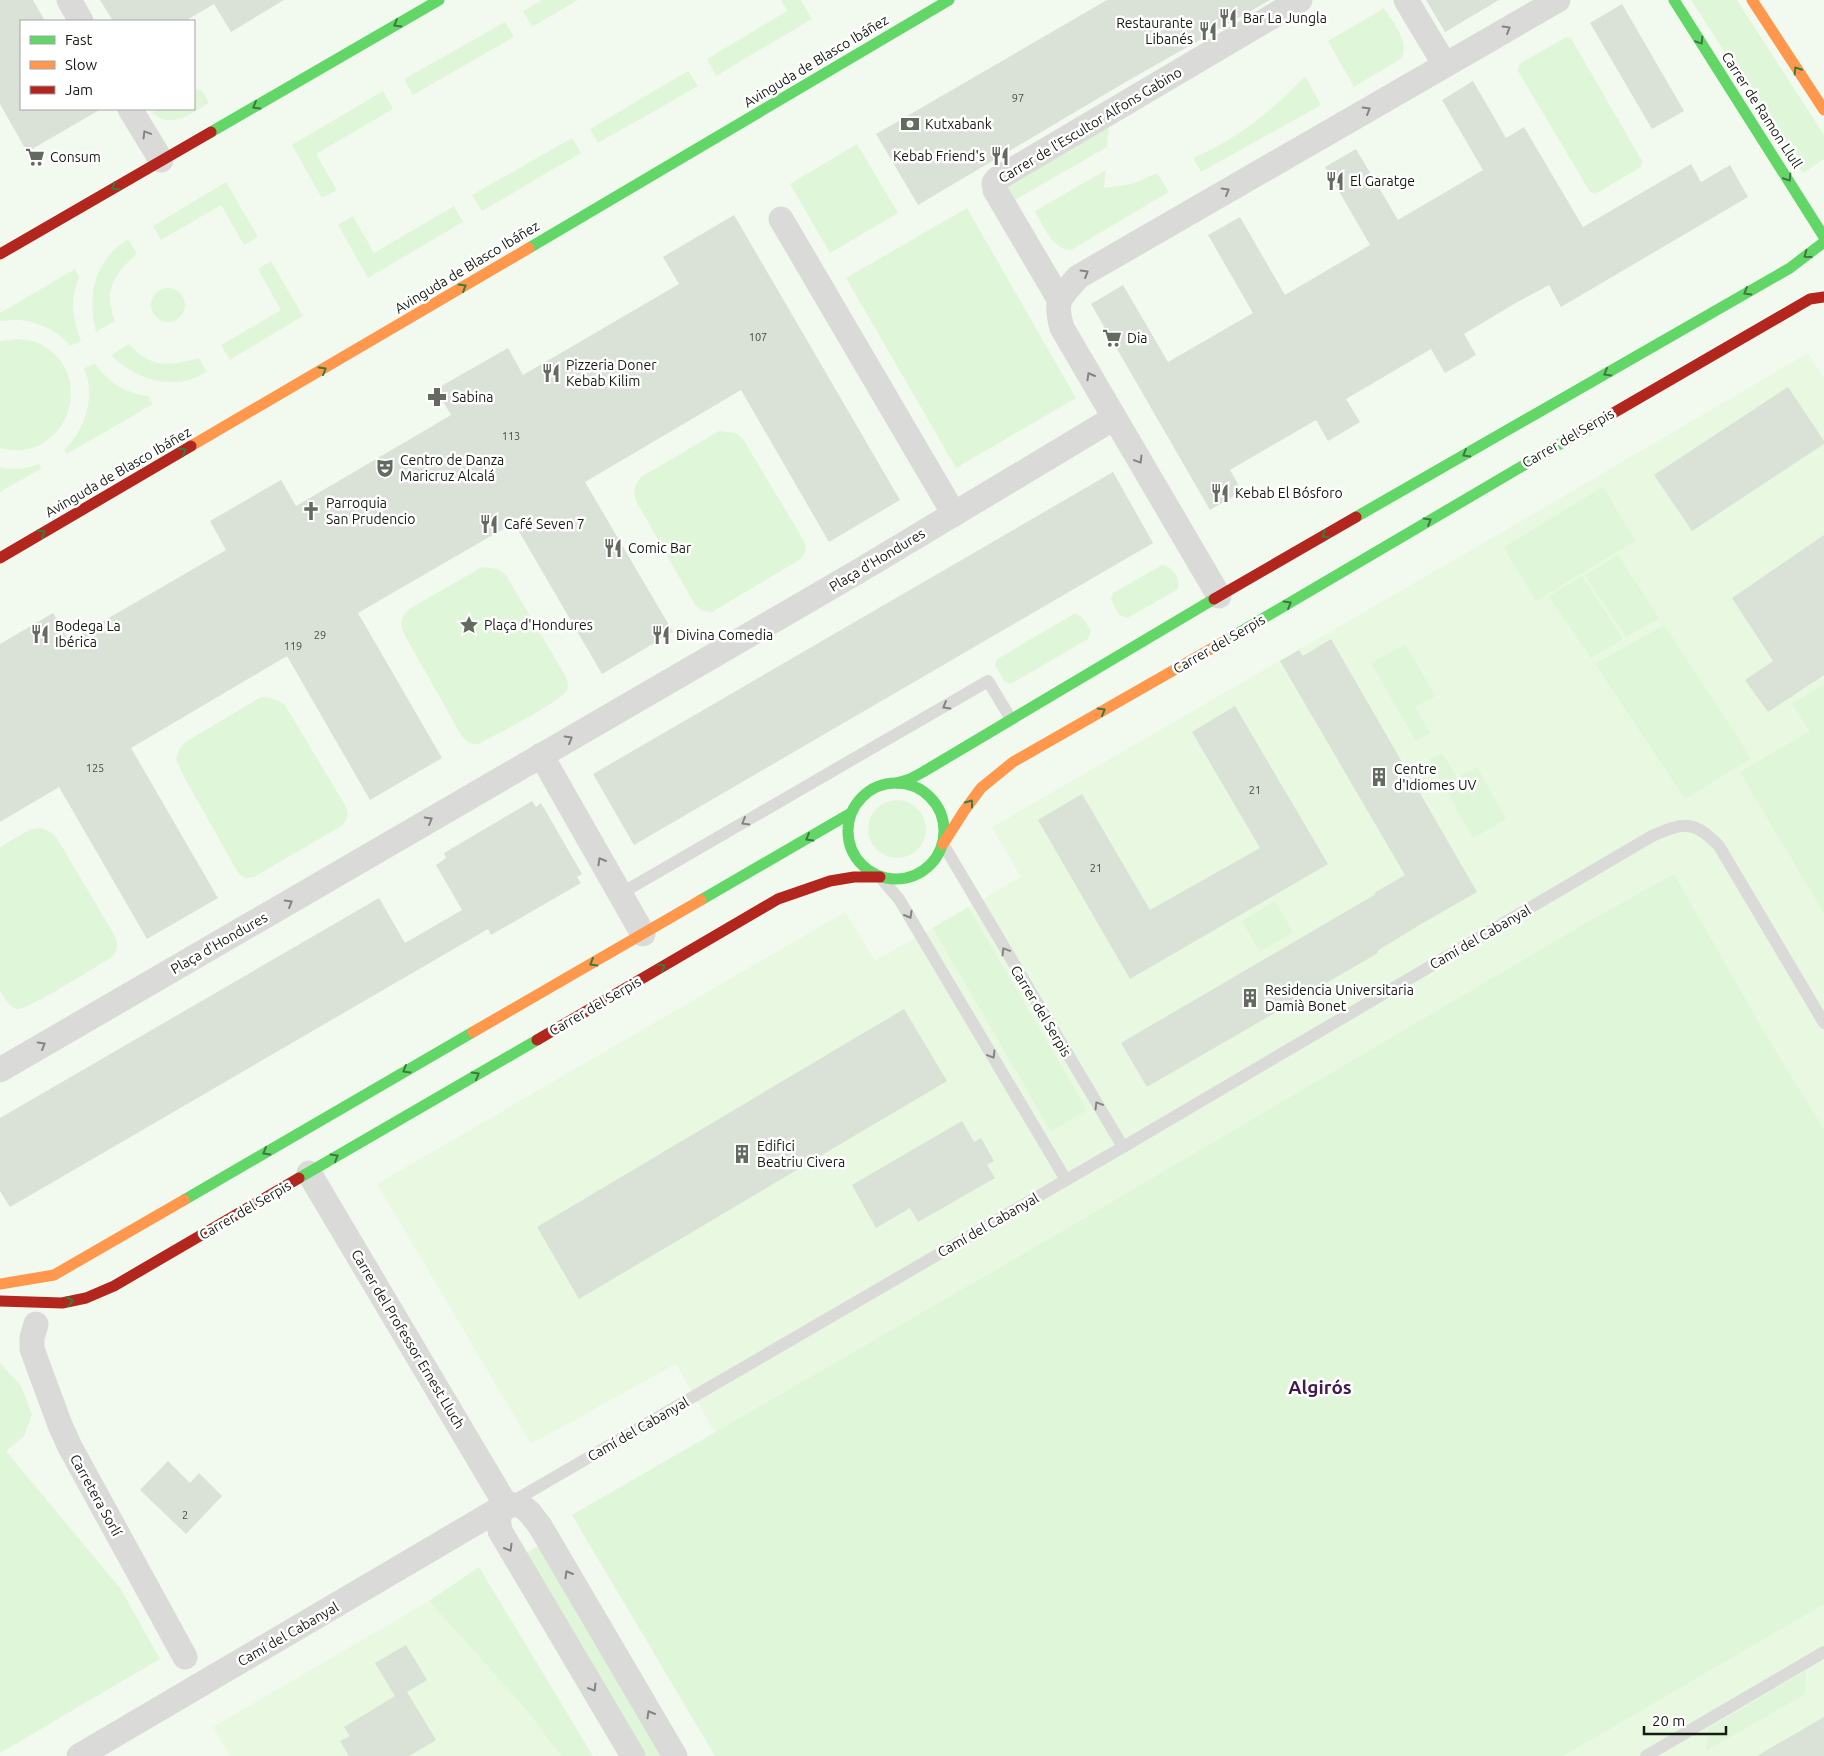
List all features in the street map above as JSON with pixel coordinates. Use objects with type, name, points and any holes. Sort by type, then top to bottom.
[{"type":"street","points":[[68,0],[79,20]]},
{"type":"street","points":[[0,254],[439,0]]},
{"type":"street","name":"Avinguda de Blasco Ibáñez","points":[[0,558],[949,0]]},
{"type":"street","name":"Carrer de l'Escultor Alfons Gabino","points":[[1058,304],[995,190],[994,182],[1300,0]]},
{"type":"street","points":[[1406,0],[1445,65]]},
{"type":"street","points":[[1219,596],[1062,328],[1058,304],[1078,277],[1558,0]]},
{"type":"street","name":"Carrer de Ramon Llull","points":[[1674,0],[1824,237]]},
{"type":"street","points":[[1752,0],[1824,110]]},
{"type":"street","points":[[131,110],[161,160]]},
{"type":"street","points":[[780,219],[954,514]]},
{"type":"street","points":[[897,783],[923,772],[1219,596],[1790,268],[1824,242]]},
{"type":"street","name":"Carrer del Serpis","points":[[943,844],[976,794],[1013,762],[1267,617],[1801,304],[1810,299],[1824,298]]},
{"type":"street","name":"Plaça d'Hondures","points":[[0,1070],[954,514],[1114,418]]},
{"type":"street","points":[[541,755],[643,934]]},
{"type":"street","points":[[883,784],[912,785],[924,792],[935,802],[942,815],[944,826],[943,844],[936,859],[924,870],[910,877],[895,879],[880,877],[866,869],[855,858],[849,843],[848,828],[851,813],[858,800],[869,791],[883,784]]},
{"type":"street","points":[[0,1284],[54,1275],[851,813]]},
{"type":"street","name":"Carrer del Serpis","points":[[0,1301],[62,1303],[86,1298],[114,1286],[778,899],[830,880],[854,877],[880,877]]},
{"type":"street","name":"Carrer del Professor Ernest Lluch","points":[[309,1173],[506,1505]]},
{"type":"street","points":[[8,1272],[22,1280]]},
{"type":"street","name":"Carretera Sorlí","points":[[36,1324],[32,1338],[32,1349],[60,1425],[70,1447],[185,1657]]},
{"type":"street","points":[[633,1756],[500,1531],[498,1517],[506,1505],[521,1505],[540,1526],[674,1756]]},
{"type":"street","name":"Camí del Cabanyal","points":[[79,1756],[506,1505]]},
{"type":"lane","points":[[620,894],[988,681],[1011,719]]},
{"type":"lane","name":"Camí del Cabanyal","points":[[506,1505],[1123,1147],[1652,836],[1670,828],[1689,825],[1706,832],[1719,846],[1824,1023]]},
{"type":"lane","name":"Carrer del Serpis","points":[[943,844],[1123,1147]]},
{"type":"lane","points":[[880,877],[899,899],[1066,1180]]},
{"type":"lane","points":[[1646,1756],[1824,1652]]},
{"type":"shaded area","points":[[542,0],[578,0],[532,27],[523,11]]},
{"type":"shaded area","points":[[781,0],[801,0],[812,19],[716,76],[707,59],[787,11]]},
{"type":"shaded area","points":[[1691,0],[1737,0],[1824,135],[1824,159],[1803,173]]},
{"type":"shaded area","points":[[1384,8],[1402,39],[1403,52],[1401,59],[1354,87],[1328,41]]},
{"type":"shaded area","points":[[505,22],[514,37],[413,95],[404,79]]},
{"type":"shaded area","points":[[1566,37],[1571,38],[1642,161],[1641,167],[1595,194],[1590,192],[1518,71],[1519,64]]},
{"type":"shaded area","points":[[688,71],[698,86],[598,143],[590,129]]},
{"type":"shaded area","points":[[1305,76],[1321,105],[1201,172],[1193,158],[1224,142],[1253,123],[1280,101]]},
{"type":"shaded area","points":[[195,89],[202,90],[209,103],[188,115],[174,120],[166,120],[152,112],[157,110],[195,110]]},
{"type":"shaded area","points":[[383,91],[393,109],[316,154],[337,190],[322,198],[292,145]]},
{"type":"shaded area","points":[[1109,125],[1107,147],[1013,201],[1004,185]]},
{"type":"shaded area","points":[[572,138],[581,153],[482,211],[472,195]]},
{"type":"shaded area","points":[[857,144],[898,213],[830,253],[790,184]]},
{"type":"shaded area","points":[[1106,170],[1104,188],[1132,184],[1157,173],[1169,192],[1071,250],[1064,249],[1049,236],[1035,211]]},
{"type":"shaded area","points":[[226,182],[258,237],[244,245],[221,205],[161,240],[153,226]]},
{"type":"shaded area","points":[[454,206],[463,222],[368,278],[338,225],[353,216],[374,253]]},
{"type":"shaded area","points":[[967,208],[1076,398],[956,468],[846,278]]},
{"type":"shaded area","points":[[128,239],[137,254],[122,268],[113,283],[110,301],[115,321],[96,332],[92,301],[95,281],[110,254]]},
{"type":"shaded area","points":[[271,261],[303,316],[230,360],[221,345],[281,310],[258,269]]},
{"type":"shaded area","points":[[75,269],[79,277],[74,294],[73,309],[81,341],[70,346],[56,333],[38,324],[19,320],[0,321],[0,313]]},
{"type":"shaded area","points":[[168,288],[175,289],[180,293],[184,298],[184,312],[180,317],[175,321],[168,322],[161,321],[156,317],[152,312],[151,305],[152,298],[156,293],[161,289]]},
{"type":"shaded area","points":[[17,339],[36,342],[56,355],[67,373],[71,393],[68,412],[58,430],[43,443],[24,450],[0,448],[0,341]]},
{"type":"shaded area","points":[[129,344],[145,358],[153,362],[169,364],[199,358],[207,372],[191,380],[175,382],[164,382],[145,377],[127,368],[111,355]]},
{"type":"shaded area","points":[[1808,353],[1824,378],[1824,1756],[715,1756],[572,1515],[715,1433],[676,1364],[531,1444],[377,1184],[845,912],[875,961],[1021,877],[992,827]]},
{"type":"shaded area","points":[[94,363],[118,386],[131,392],[148,396],[153,404],[67,454],[64,450],[83,423],[89,401],[88,379],[84,369]]},
{"type":"shaded area","points":[[719,431],[736,433],[743,439],[806,546],[805,553],[801,559],[709,612],[701,610],[694,603],[636,501],[634,493],[636,484],[641,477]]},
{"type":"shaded area","points":[[39,464],[41,469],[0,492],[0,467],[20,468]]},
{"type":"shaded area","points":[[1603,487],[1635,541],[1536,601],[1504,547]]},
{"type":"shaded area","points":[[1618,555],[1659,618],[1626,637],[1585,575]]},
{"type":"shaded area","points":[[1162,565],[1176,574],[1179,582],[1177,590],[1127,618],[1119,615],[1111,600],[1113,593]]},
{"type":"shaded area","points":[[482,567],[498,569],[506,575],[565,675],[568,686],[563,695],[554,702],[479,744],[473,744],[461,735],[404,634],[401,625],[403,616],[409,609]]},
{"type":"shaded area","points":[[1582,576],[1623,639],[1591,658],[1549,596]]},
{"type":"shaded area","points":[[1074,614],[1082,618],[1091,631],[1088,639],[1011,684],[1004,681],[995,665],[997,659]]},
{"type":"shaded area","points":[[1664,625],[1751,758],[1685,799],[1595,664]]},
{"type":"shaded area","points":[[1405,644],[1435,696],[1415,707],[1430,733],[1416,741],[1371,663]]},
{"type":"shaded area","points":[[1824,684],[1824,913],[1740,772],[1810,731],[1792,704]]},
{"type":"shaded area","points":[[261,697],[274,699],[285,705],[345,805],[347,815],[343,825],[254,877],[246,878],[240,875],[236,869],[184,777],[176,759],[184,743]]},
{"type":"shaded area","points":[[1442,753],[1457,778],[1477,767],[1506,819],[1473,838],[1429,760]]},
{"type":"shaded area","points":[[897,800],[908,802],[921,813],[926,829],[924,840],[913,853],[897,858],[886,856],[873,845],[868,829],[870,818],[881,805]]},
{"type":"shaded area","points":[[41,828],[50,832],[59,842],[115,936],[117,947],[113,956],[94,968],[49,995],[18,1009],[9,1004],[0,990],[0,847],[31,829]]},
{"type":"shaded area","points":[[1674,874],[1766,1035],[1824,1130],[1824,1604],[1563,1756],[715,1756],[572,1515],[1032,1249],[1593,919]]},
{"type":"shaded area","points":[[1275,901],[1293,932],[1260,952],[1242,921]]},
{"type":"shaded area","points":[[968,907],[1087,1110],[1051,1131],[933,928]]},
{"type":"shaded area","points":[[0,1363],[21,1386],[32,1415],[24,1436],[6,1451],[120,1588],[160,1659],[0,1753]]},
{"type":"shaded area","points":[[542,1544],[668,1756],[640,1756],[522,1555]]},
{"type":"shaded area","points":[[479,1567],[593,1756],[561,1756],[525,1708],[429,1601]]},
{"type":"shaded area","points":[[429,1601],[525,1708],[561,1756],[230,1756],[213,1727]]},
{"type":"shaded area","points":[[1806,1671],[1805,1694],[1706,1751],[1709,1728]]},
{"type":"building","points":[[0,0],[33,0],[44,20],[20,20],[20,110],[99,110],[27,152],[0,104]]},
{"type":"building","points":[[100,0],[284,0],[231,32],[214,4],[187,20],[112,20]]},
{"type":"building","points":[[1107,0],[1270,0],[1124,83],[918,205],[876,134]]},
{"type":"building","points":[[1426,0],[1499,0],[1445,32]]},
{"type":"building","points":[[1622,4],[1684,111],[1652,129],[1590,23]]},
{"type":"building","points":[[1473,81],[1506,138],[1524,127],[1583,227],[1691,164],[1701,182],[1730,165],[1748,197],[1561,307],[1549,285],[1514,304],[1464,334],[1476,355],[1445,373],[1431,349],[1346,399],[1360,422],[1328,441],[1316,420],[1230,470],[1242,491],[1210,510],[1091,304],[1123,285],[1168,362],[1253,313],[1208,235],[1240,217],[1285,295],[1370,245],[1325,167],[1356,149],[1398,220],[1483,170],[1442,100]]},
{"type":"building","points":[[734,215],[900,500],[829,542],[741,390],[585,482],[673,632],[602,674],[514,523],[358,613],[442,758],[370,800],[287,656],[131,748],[218,898],[147,939],[59,787],[0,822],[0,644],[53,613],[69,641],[226,550],[210,521],[281,480],[296,506],[451,415],[436,389],[508,348],[523,375],[566,350],[679,284],[663,257]]},
{"type":"building","points":[[1788,387],[1824,441],[1824,444],[1692,531],[1654,475]]},
{"type":"building","points":[[1113,472],[1153,543],[634,845],[593,774]]},
{"type":"building","points":[[1824,535],[1824,675],[1768,712],[1745,680],[1773,661],[1732,598]]},
{"type":"building","points":[[1331,639],[1477,892],[1377,951],[1378,953],[1147,1087],[1121,1043],[1376,894],[1374,893],[1405,875],[1280,661],[1299,650],[1303,656]]},
{"type":"building","points":[[1235,706],[1328,864],[1130,979],[1038,820],[1082,794],[1150,910],[1260,848],[1192,732]]},
{"type":"building","points":[[532,801],[536,807],[541,803],[582,874],[577,877],[581,883],[491,935],[488,929],[10,1207],[0,1191],[0,1118],[379,898],[405,943],[462,910],[436,865],[446,858],[444,853]]},
{"type":"building","name":"Edifici Beatriu Civera","points":[[904,1009],[947,1081],[579,1299],[537,1227]]},
{"type":"building","points":[[962,1121],[974,1142],[981,1138],[994,1161],[987,1165],[995,1178],[918,1222],[910,1208],[876,1228],[852,1185]]},
{"type":"building","points":[[168,1461],[190,1483],[199,1473],[222,1496],[186,1534],[140,1490]]},
{"type":"building","points":[[406,1645],[427,1680],[407,1692],[436,1740],[409,1756],[349,1756],[340,1741],[350,1736],[344,1727],[395,1696],[375,1663]]},
{"type":"building","points":[[1824,1717],[1824,1756],[1757,1756]]},
{"type":"traffic: fast","points":[[211,132],[439,0]]},
{"type":"traffic: fast","points":[[529,248],[949,0]]},
{"type":"traffic: fast","points":[[1674,0],[1824,237]]},
{"type":"traffic: fast","points":[[1356,517],[1790,268],[1824,242]]},
{"type":"traffic: fast","points":[[1223,642],[1565,441]]},
{"type":"traffic: fast","points":[[897,783],[923,772],[1214,599]]},
{"type":"traffic: fast","points":[[896,783],[914,787],[930,797],[940,813],[944,831],[940,849],[930,865],[914,875],[896,879],[878,875],[862,865],[852,849],[848,831],[852,813],[862,797],[878,787],[896,783]]},
{"type":"traffic: fast","points":[[701,900],[851,813]]},
{"type":"traffic: fast","points":[[184,1200],[473,1032]]},
{"type":"traffic: fast","points":[[299,1178],[537,1040]]},
{"type":"traffic: slow","points":[[1752,0],[1824,110]]},
{"type":"traffic: slow","points":[[191,446],[529,248]]},
{"type":"traffic: slow","points":[[943,844],[981,788],[1013,762],[1223,642]]},
{"type":"traffic: slow","points":[[473,1032],[701,900]]},
{"type":"traffic: slow","points":[[0,1284],[54,1275],[184,1200]]},
{"type":"traffic: jam","points":[[0,254],[211,132]]},
{"type":"traffic: jam","points":[[1565,441],[1810,299],[1824,297]]},
{"type":"traffic: jam","points":[[0,558],[191,446]]},
{"type":"traffic: jam","points":[[1214,599],[1356,517]]},
{"type":"traffic: jam","points":[[537,1040],[778,899],[830,881],[854,877],[880,877]]},
{"type":"traffic: jam","points":[[0,1301],[62,1303],[86,1298],[114,1286],[299,1178]]},
{"type":"place","name":"Bar La Jungla","points":[[1228,18]]},
{"type":"place","name":"Restaurante Libanés","points":[[1208,31]]},
{"type":"place","name":"Kutxabank","points":[[910,124]]},
{"type":"place","name":"Kebab Friend's","points":[[1000,156]]},
{"type":"place","name":"Consum","points":[[35,157]]},
{"type":"place","name":"El Garatge","points":[[1335,181]]},
{"type":"place","name":"Dia","points":[[1112,338]]},
{"type":"place","name":"Pizzeria Doner Kebab Kilim","points":[[551,373]]},
{"type":"place","name":"Sabina","points":[[437,397]]},
{"type":"place","name":"Centro de Danza Maricruz Alcalá","points":[[385,468]]},
{"type":"place","name":"Kebab El Bósforo","points":[[1220,493]]},
{"type":"place","name":"Parroquia San Prudencio","points":[[311,511]]},
{"type":"place","name":"Café Seven 7","points":[[489,524]]},
{"type":"place","name":"Comic Bar","points":[[613,548]]},
{"type":"place","name":"Plaça d'Hondures","points":[[469,625]]},
{"type":"place","name":"Bodega La Ibérica","points":[[40,634]]},
{"type":"place","name":"Divina Comedia","points":[[661,635]]},
{"type":"place","name":"Centre d'Idiomes UV","points":[[1379,777]]},
{"type":"place","name":"Residencia Universitaria Damià Bonet","points":[[1250,998]]},
{"type":"place","name":"Edifici Beatriu Civera","points":[[742,1154]]},
{"type":"district","name":"Algirós","points":[[1320,1387]]}]
